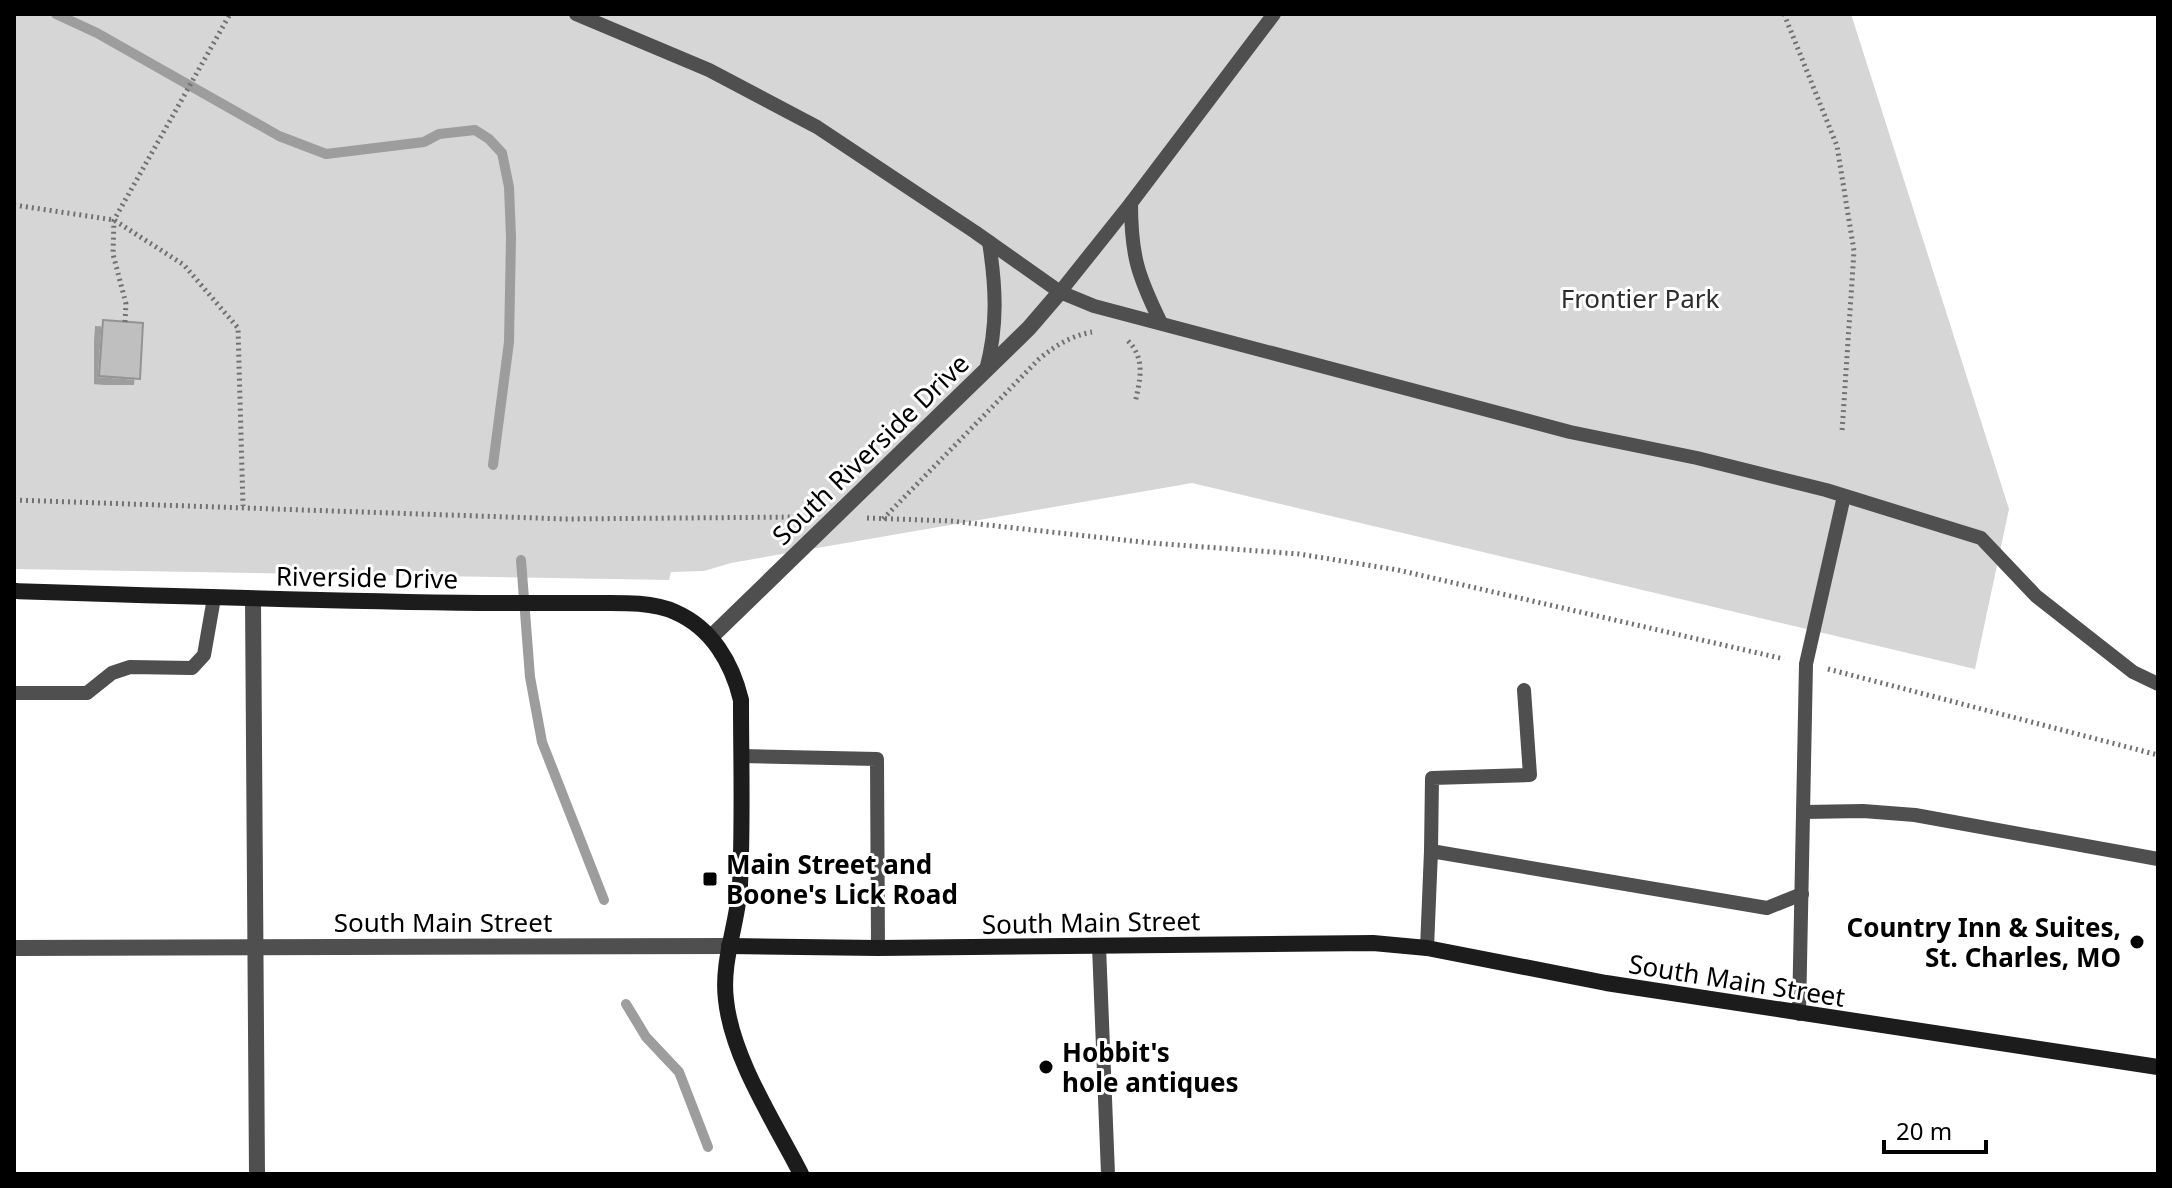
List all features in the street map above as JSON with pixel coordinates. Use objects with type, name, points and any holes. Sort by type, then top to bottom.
[{"type":"street","name":"South Riverside Drive","points":[[711,637],[1029,328],[1060,292]]},
{"type":"street","name":"Riverside Drive","points":[[14,591],[253,599],[609,603],[674,611],[711,637]]},
{"type":"street","points":[[253,599],[257,1174]]},
{"type":"street","points":[[711,637],[725,656],[741,700],[740,888],[729,946],[726,1000],[738,1047],[753,1084],[801,1174]]},
{"type":"street","name":"South Main Street","points":[[14,948],[256,945],[878,948],[1373,943],[1427,948],[1606,983],[1799,1014],[2158,1067]]},
{"type":"lane","points":[[576,14],[709,70],[817,127],[1060,292],[1094,306],[1570,432],[1697,458],[1844,496],[1981,538],[2036,596],[2133,672],[2158,684]]},
{"type":"lane","points":[[1060,292],[1274,14]]},
{"type":"lane","points":[[1131,203],[1131,240],[1137,270],[1161,323]]},
{"type":"lane","points":[[986,370],[994,342],[996,318],[996,287],[989,242]]},
{"type":"lane","points":[[1799,1014],[1806,664],[1844,496]]},
{"type":"lane","points":[[14,693],[87,693],[112,673],[130,667],[192,668],[204,655],[214,598]]},
{"type":"lane","points":[[1427,948],[1432,778],[1530,775],[1524,690]]},
{"type":"lane","points":[[741,756],[877,759],[878,948]]},
{"type":"lane","points":[[1804,812],[1863,811],[1915,815],[2158,859]]},
{"type":"lane","points":[[1431,851],[1767,908],[1802,894]]},
{"type":"lane","points":[[1099,946],[1108,1174]]},
{"type":"path","points":[[125,322],[126,304],[113,254],[114,220],[230,14]]},
{"type":"path","points":[[1784,14],[1837,146],[1854,251],[1842,432]]},
{"type":"path","points":[[14,205],[114,220],[184,265],[238,328],[243,506]]},
{"type":"path","points":[[883,519],[1039,359],[1056,345],[1079,334],[1098,330]]},
{"type":"path","points":[[1120,337],[1129,341],[1138,353],[1141,369],[1135,403]]},
{"type":"path","points":[[14,500],[565,519],[835,517],[951,521],[1151,543],[1299,554],[1398,570],[1806,664],[2158,755]]},
{"type":"green space","name":"Frontier Park","points":[[14,14],[1851,14],[2009,509],[1975,669],[1192,483],[731,563],[704,571],[671,572],[669,580],[14,569]]},
{"type":"building","points":[[103,320],[143,323],[140,379],[99,376]]},
{"type":"waterway","points":[[56,14],[97,33],[279,136],[326,154],[424,142],[439,134],[475,130],[489,139],[502,153],[509,187],[511,237],[509,342],[493,465]]},
{"type":"waterway","points":[[521,560],[530,677],[542,742],[604,900]]},
{"type":"waterway","points":[[626,1004],[646,1037],[679,1072],[708,1147]]},
{"type":"place","name":"Main Street and Boone's Lick Road","points":[[710,879]]},
{"type":"place","name":"Country Inn & Suites, St. Charles, MO","points":[[2137,942]]},
{"type":"place","name":"Hobbit's hole antiques","points":[[1046,1067]]}]
